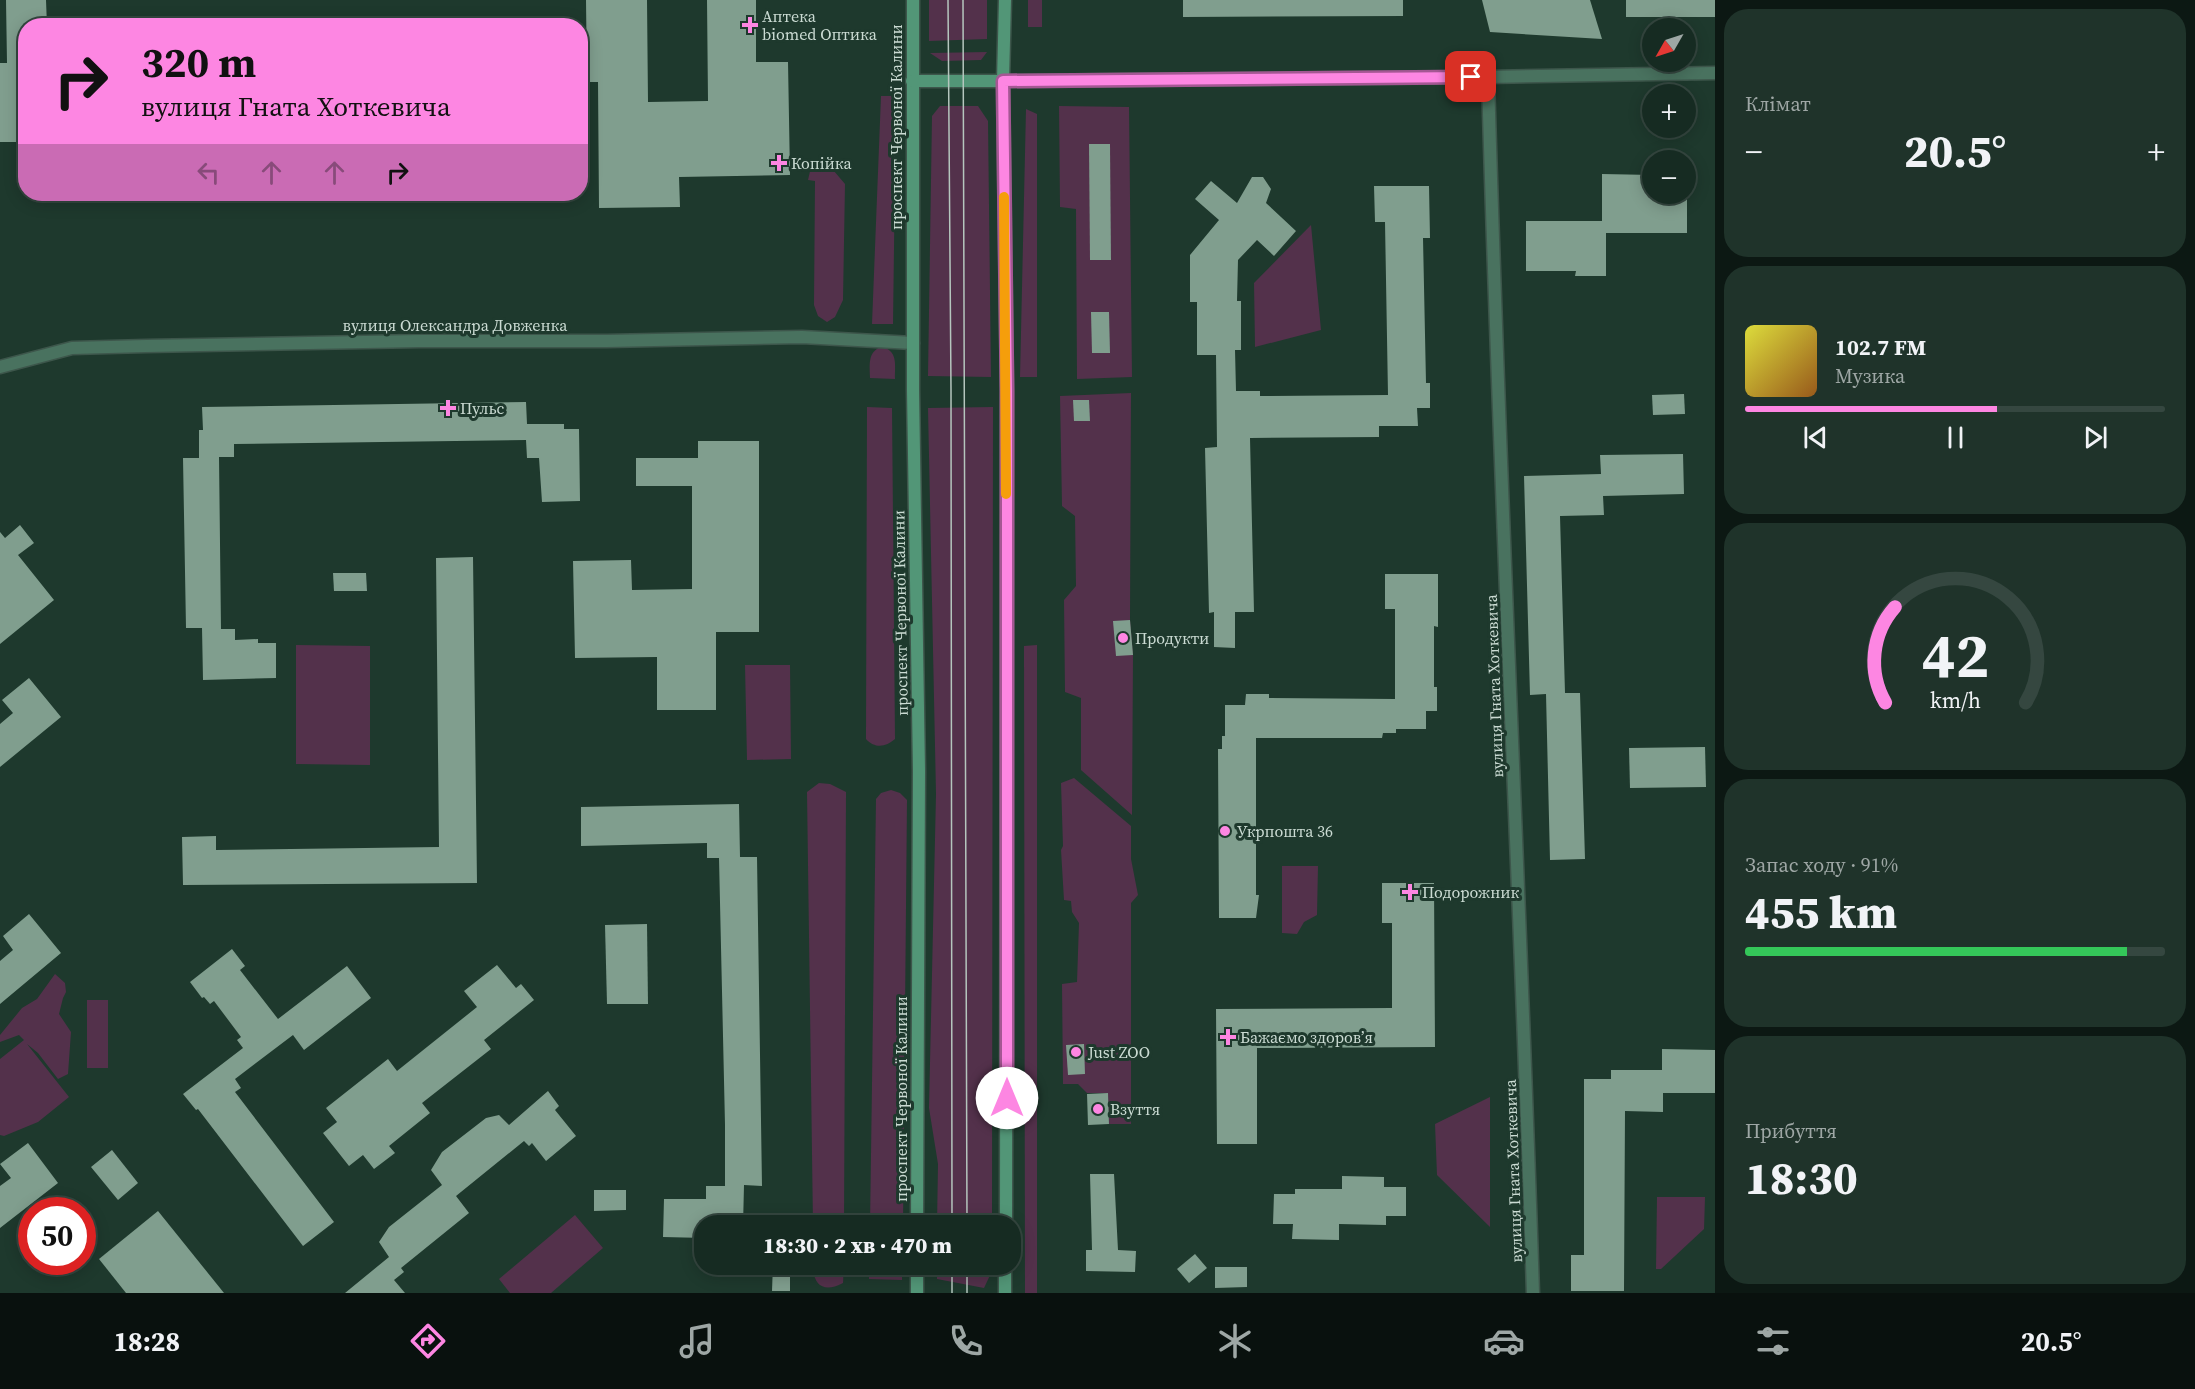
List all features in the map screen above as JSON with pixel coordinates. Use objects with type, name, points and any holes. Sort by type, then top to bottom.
[{"type":"main road","name":"проспект Червоної Калини","points":[[913,0],[913,343],[919,771],[917,1215]]},
{"type":"main road","points":[[1005,0],[1003,81],[1007,391],[1006,1215]]},
{"type":"main road","points":[[912,81],[1003,81]]},
{"type":"main road","points":[[917,1275],[918,1293]]},
{"type":"main road","points":[[1005,1275],[1005,1293]]},
{"type":"street","points":[[1003,81],[1715,73]]},
{"type":"street","name":"вулиця Гната Хоткевича","points":[[1488,77],[1496,326],[1525,1015],[1533,1293]]},
{"type":"street","name":"вулиця Олександра Довженка","points":[[0,367],[72,348],[146,346],[407,341],[802,338],[913,343]]},
{"type":"shaded area","points":[[929,0],[987,0],[987,39],[929,41]]},
{"type":"shaded area","points":[[1028,0],[1042,0],[1042,27],[1028,27]]},
{"type":"shaded area","points":[[987,52],[981,60],[942,61],[930,53]]},
{"type":"shaded area","points":[[881,96],[896,96],[893,324],[872,324]]},
{"type":"shaded area","points":[[940,106],[978,106],[988,121],[991,377],[928,376],[932,116]]},
{"type":"shaded area","points":[[1059,106],[1129,107],[1132,377],[1077,379],[1076,209],[1060,207]]},
{"type":"shaded area","points":[[1026,109],[1037,114],[1037,377],[1020,377]]},
{"type":"shaded area","points":[[828,164],[845,184],[843,300],[835,317],[827,322],[818,316],[814,305],[815,181],[808,180],[811,167]]},
{"type":"shaded area","points":[[1311,225],[1321,330],[1255,347],[1254,283]]},
{"type":"shaded area","points":[[881,347],[893,354],[895,379],[870,378],[871,356]]},
{"type":"shaded area","points":[[1131,393],[1132,815],[1081,770],[1081,698],[1065,692],[1064,600],[1076,586],[1075,516],[1062,506],[1060,396]]},
{"type":"shaded area","points":[[867,407],[892,408],[895,739],[880,746],[866,739]]},
{"type":"shaded area","points":[[993,407],[992,1215],[937,1215],[938,1164],[929,1108],[936,794],[928,408]]},
{"type":"shaded area","points":[[296,645],[370,646],[370,765],[296,764]]},
{"type":"shaded area","points":[[1037,645],[1037,1293],[1025,1293],[1024,646]]},
{"type":"shaded area","points":[[745,665],[790,665],[791,759],[747,760]]},
{"type":"shaded area","points":[[1074,778],[1131,826],[1131,859],[1138,895],[1131,903],[1131,1124],[1109,1124],[1108,1093],[1087,1093],[1078,1084],[1063,1084],[1062,984],[1077,982],[1079,923],[1072,912],[1071,901],[1064,900],[1061,783]]},
{"type":"shaded area","points":[[819,783],[830,784],[846,792],[844,1215],[813,1215],[807,792]]},
{"type":"shaded area","points":[[891,790],[900,793],[907,800],[903,1215],[870,1215],[876,799],[881,793]]},
{"type":"shaded area","points":[[1282,866],[1318,866],[1317,915],[1304,922],[1297,934],[1282,933]]},
{"type":"shaded area","points":[[55,974],[65,983],[66,992],[59,1014],[71,1032],[68,1074],[58,1079],[38,1053],[27,1044],[69,1097],[38,1122],[4,1136],[0,1135],[0,1059],[24,1040],[19,1035],[0,1042],[0,1035],[22,1008],[37,999]]},
{"type":"shaded area","points":[[87,1000],[108,1000],[108,1068],[87,1068]]},
{"type":"shaded area","points":[[1490,1097],[1490,1227],[1437,1175],[1435,1124]]},
{"type":"shaded area","points":[[1657,1197],[1705,1197],[1704,1229],[1661,1269],[1656,1269]]},
{"type":"shaded area","points":[[575,1215],[603,1248],[551,1293],[510,1293],[499,1279]]},
{"type":"shaded area","points":[[814,1275],[843,1275],[843,1283],[830,1287],[821,1286]]},
{"type":"shaded area","points":[[869,1275],[902,1275],[902,1280],[869,1279]]},
{"type":"shaded area","points":[[937,1275],[990,1275],[984,1288],[937,1279]]},
{"type":"building","points":[[6,0],[46,0],[47,18],[18,18],[18,142],[0,142],[0,63],[7,63]]},
{"type":"building","points":[[586,0],[647,0],[648,102],[708,101],[707,0],[756,0],[756,62],[788,62],[790,175],[679,177],[680,207],[599,208],[598,82],[588,82]]},
{"type":"building","points":[[1183,0],[1403,0],[1403,16],[1183,17]]},
{"type":"building","points":[[1482,0],[1590,0],[1602,39],[1490,32]]},
{"type":"building","points":[[1626,0],[1715,0],[1715,17],[1626,17]]},
{"type":"building","points":[[1089,144],[1110,144],[1111,260],[1090,260]]},
{"type":"building","points":[[1602,174],[1642,175],[1642,204],[1687,204],[1687,233],[1606,233],[1606,276],[1575,276],[1576,271],[1526,271],[1526,221],[1602,221]]},
{"type":"building","points":[[1252,177],[1263,177],[1271,189],[1266,203],[1296,231],[1274,256],[1257,240],[1238,260],[1237,301],[1241,301],[1241,350],[1235,350],[1236,391],[1260,391],[1260,396],[1388,395],[1385,222],[1375,222],[1374,186],[1429,186],[1430,238],[1423,238],[1426,383],[1430,383],[1430,408],[1417,408],[1418,426],[1379,426],[1379,437],[1250,438],[1254,612],[1235,612],[1235,648],[1214,647],[1214,612],[1209,613],[1205,448],[1217,447],[1216,355],[1197,355],[1197,302],[1190,302],[1190,255],[1219,220],[1195,199],[1211,181],[1237,203]]},
{"type":"building","points":[[1091,312],[1109,312],[1110,353],[1092,353]]},
{"type":"building","points":[[1684,394],[1685,414],[1653,415],[1652,395]]},
{"type":"building","points":[[1073,400],[1089,400],[1090,421],[1074,421]]},
{"type":"building","points":[[526,402],[527,424],[564,424],[564,429],[579,429],[580,501],[542,502],[539,458],[527,458],[526,440],[234,444],[234,457],[219,457],[221,629],[235,629],[235,640],[258,639],[258,643],[276,643],[276,678],[203,680],[202,628],[186,628],[183,458],[199,458],[199,430],[203,430],[202,407]]},
{"type":"building","points":[[698,441],[759,441],[759,632],[716,632],[716,710],[657,710],[657,657],[575,658],[573,561],[631,560],[632,590],[692,589],[692,486],[636,486],[636,458],[698,458]]},
{"type":"building","points":[[1683,454],[1684,494],[1603,496],[1604,515],[1560,516],[1565,693],[1580,693],[1585,859],[1550,860],[1546,694],[1530,695],[1524,476],[1601,474],[1600,455]]},
{"type":"building","points":[[20,525],[34,543],[18,555],[54,600],[0,644],[0,532],[5,538]]},
{"type":"building","points":[[473,557],[477,883],[183,885],[182,837],[216,836],[216,850],[439,847],[436,558]]},
{"type":"building","points":[[333,573],[366,573],[367,591],[334,591]]},
{"type":"building","points":[[1385,574],[1438,574],[1438,627],[1434,626],[1434,687],[1437,687],[1437,711],[1426,711],[1426,729],[1396,729],[1396,733],[1383,733],[1382,738],[1256,738],[1256,895],[1259,895],[1256,918],[1219,918],[1218,749],[1222,749],[1222,736],[1225,736],[1225,705],[1245,705],[1246,694],[1269,694],[1269,698],[1395,699],[1395,609],[1385,609]]},
{"type":"building","name":"Продукти","points":[[1130,620],[1133,655],[1116,656],[1113,621]]},
{"type":"building","points":[[29,678],[61,717],[0,767],[0,724],[13,713],[2,700]]},
{"type":"building","points":[[1705,747],[1706,787],[1630,788],[1629,748]]},
{"type":"building","points":[[739,804],[740,857],[757,857],[762,1186],[744,1185],[743,1215],[694,1215],[694,1238],[663,1237],[664,1199],[706,1199],[706,1186],[725,1186],[719,858],[707,858],[707,843],[581,846],[581,807]]},
{"type":"building","points":[[1382,883],[1434,883],[1435,1047],[1257,1048],[1257,1144],[1217,1144],[1216,1009],[1392,1008],[1392,923],[1382,923]]},
{"type":"building","points":[[29,914],[61,953],[0,1004],[0,961],[13,950],[3,936]]},
{"type":"building","points":[[647,924],[648,1004],[607,1004],[605,925]]},
{"type":"building","points":[[232,949],[245,966],[240,970],[278,1019],[347,966],[371,998],[304,1050],[293,1035],[235,1079],[241,1088],[235,1092],[334,1222],[303,1246],[198,1109],[196,1110],[183,1094],[243,1048],[237,1040],[241,1037],[214,1001],[210,1004],[204,997],[202,998],[190,982]]},
{"type":"building","points":[[497,965],[516,988],[521,984],[534,1000],[484,1040],[491,1049],[422,1103],[430,1113],[389,1146],[395,1153],[374,1169],[363,1155],[349,1166],[323,1133],[337,1122],[326,1108],[388,1059],[397,1071],[477,1007],[464,991]]},
{"type":"building","points":[[1084,1044],[1085,1074],[1068,1075],[1066,1045]]},
{"type":"building","points":[[1662,1049],[1715,1050],[1715,1093],[1663,1093],[1663,1112],[1625,1111],[1624,1291],[1571,1291],[1571,1255],[1584,1255],[1584,1079],[1611,1079],[1611,1070],[1662,1070]]},
{"type":"building","points":[[548,1091],[559,1106],[555,1110],[576,1136],[546,1161],[532,1143],[529,1146],[524,1141],[456,1196],[469,1213],[401,1268],[404,1272],[394,1280],[405,1293],[345,1293],[389,1257],[379,1242],[389,1227],[442,1185],[431,1170],[442,1152],[486,1118],[499,1115],[509,1125]]},
{"type":"building","name":"Взуття","points":[[1108,1093],[1109,1124],[1088,1125],[1087,1094]]},
{"type":"building","points":[[28,1143],[58,1183],[40,1197],[18,1197],[18,1214],[0,1228],[0,1186],[11,1178],[0,1164]]},
{"type":"building","points":[[112,1150],[138,1183],[118,1200],[91,1167]]},
{"type":"building","points":[[1090,1174],[1114,1174],[1118,1250],[1136,1251],[1135,1272],[1086,1271],[1086,1250],[1092,1250]]},
{"type":"building","points":[[1342,1176],[1384,1177],[1384,1187],[1406,1187],[1406,1216],[1386,1216],[1386,1225],[1339,1224],[1339,1240],[1292,1239],[1293,1224],[1273,1224],[1274,1194],[1295,1194],[1295,1189],[1342,1189]]},
{"type":"building","points":[[594,1190],[626,1190],[626,1210],[594,1211]]},
{"type":"building","points":[[158,1211],[224,1293],[126,1293],[99,1259]]},
{"type":"building","points":[[1195,1254],[1207,1268],[1189,1283],[1177,1269]]},
{"type":"building","points":[[1215,1267],[1247,1267],[1247,1287],[1215,1288]]},
{"type":"building","points":[[773,1275],[790,1275],[790,1291],[772,1291]]},
{"type":"tram line","points":[[948,0],[952,1215]]},
{"type":"tram line","points":[[963,0],[967,1215]]},
{"type":"tram line","points":[[952,1275],[952,1293]]},
{"type":"tram line","points":[[967,1275],[967,1293]]},
{"type":"slow traffic","points":[[1004,197],[1006,494]]},
{"type":"place","name":"Аптека biomed Оптика","points":[[750,25]]},
{"type":"place","name":"Копійка","points":[[779,163]]},
{"type":"place","name":"Пульс","points":[[448,408]]},
{"type":"place","name":"Продукти","points":[[1123,638]]},
{"type":"place","name":"Укрпошта 36","points":[[1225,831]]},
{"type":"place","name":"Подорожник","points":[[1410,892]]},
{"type":"place","name":"Бажаємо здоровʼя","points":[[1228,1037]]},
{"type":"place","name":"Just ZOO","points":[[1076,1052]]},
{"type":"place","name":"Взуття","points":[[1098,1109]]},
{"type":"route","points":[[1007,1098],[1007,391],[1003,81],[1471,77]]}]
